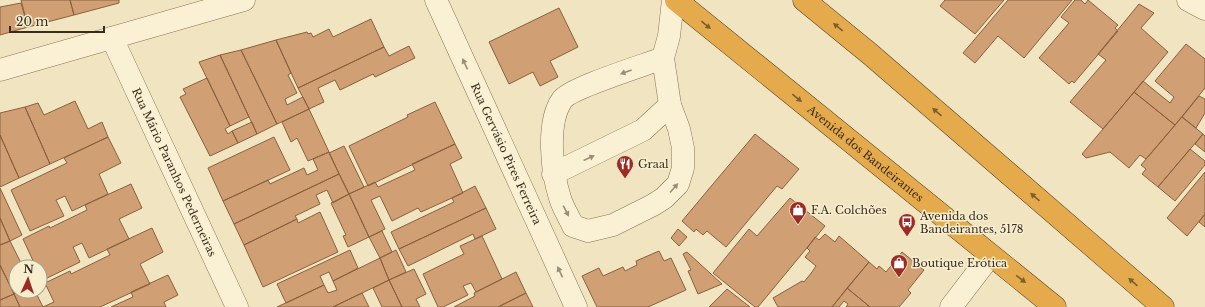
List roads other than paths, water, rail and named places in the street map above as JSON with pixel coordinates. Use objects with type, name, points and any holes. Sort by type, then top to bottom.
[{"type":"highway","name":"Avenida dos Bandeirantes","points":[[676,0],[990,256],[1055,307]]},
{"type":"highway","points":[[804,0],[870,54],[1163,307]]},
{"type":"street","points":[[0,70],[244,0]]},
{"type":"street","name":"Rua Gervásio Pires Ferreira","points":[[436,0],[576,307]]},
{"type":"street","points":[[663,58],[580,89],[562,99],[552,124],[553,174],[560,200],[573,226],[588,231],[613,225],[653,205],[664,198],[678,184],[683,168],[682,148],[679,129],[670,105],[663,58],[669,36],[673,0]]},
{"type":"street","points":[[1188,0],[1205,9]]},
{"type":"street","name":"Rua Mário Paranhos Pederneiras","points":[[112,38],[237,307]]},
{"type":"street","points":[[553,174],[643,130],[670,105]]},
{"type":"street","points":[[951,307],[990,256]]},
{"type":"place","name":"Graal","points":[[625,179]]},
{"type":"place","name":"F.A. Colchões","points":[[798,225]]},
{"type":"place","name":"Avenida dos Bandeirantes, 5178","points":[[907,237]]},
{"type":"place","name":"Boutique Erótica","points":[[899,278]]}]
